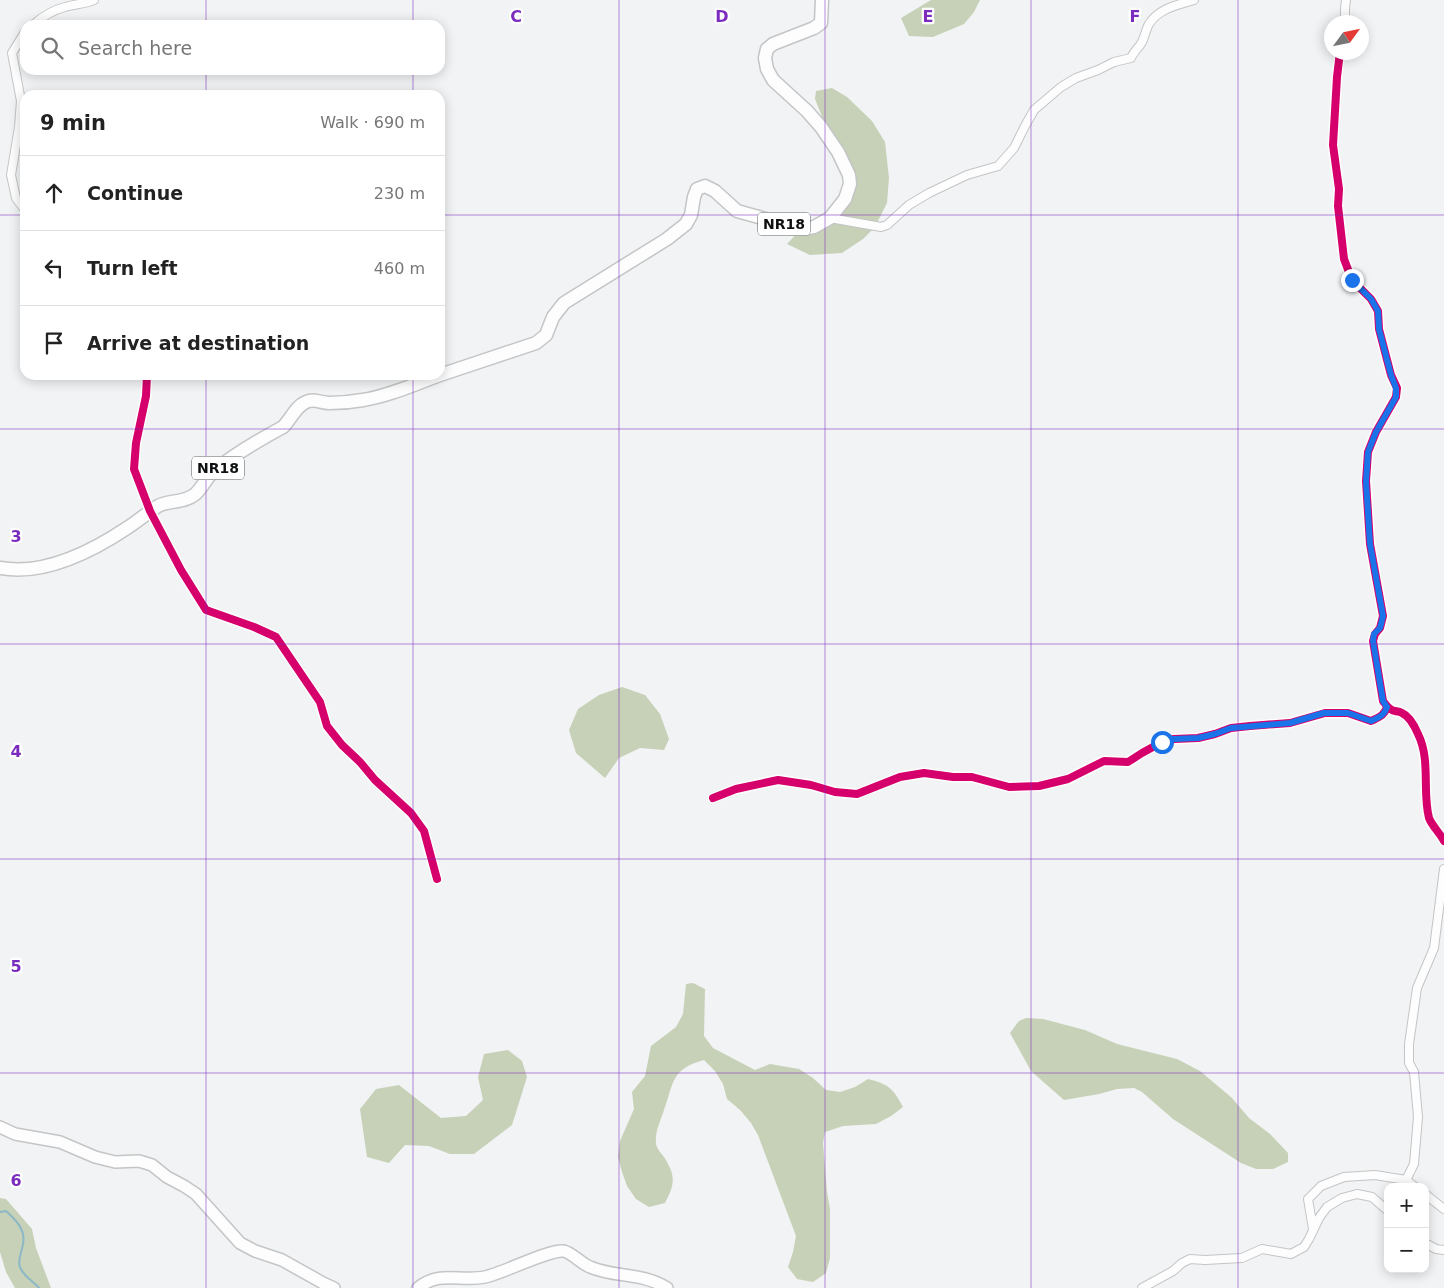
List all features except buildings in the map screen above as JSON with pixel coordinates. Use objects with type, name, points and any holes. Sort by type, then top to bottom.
[{"type":"main road","name":"NR18","points":[[445,373],[536,343],[546,335],[553,317],[564,303],[667,239],[686,224],[697,189],[705,186],[715,191],[738,211],[802,229],[814,227],[830,218],[845,199],[850,184],[849,174],[838,152],[820,127],[807,111],[773,80],[767,70],[765,58],[767,49],[773,44],[814,28],[821,23],[822,0]]},
{"type":"main road","name":"NR18","points":[[0,568],[7,570],[36,569],[55,564],[98,546],[161,505],[193,496],[213,472],[232,458],[283,427],[296,410],[309,400],[328,403],[364,400],[391,393],[426,380]]},
{"type":"main road","points":[[2,1129],[15,1134],[60,1142],[95,1157],[115,1162],[139,1161],[152,1165],[167,1177],[196,1194],[240,1243],[255,1251],[282,1260],[334,1288]]},
{"type":"main road","points":[[418,1288],[441,1277],[483,1278],[563,1251],[590,1267],[645,1278],[667,1288]]},
{"type":"street","points":[[39,20],[64,7],[88,3],[94,0]]},
{"type":"street","points":[[830,218],[881,227],[909,205],[929,193],[967,175],[998,166],[1014,148],[1034,110],[1061,87],[1076,78],[1114,62],[1131,58],[1143,41],[1150,24],[1158,15],[1167,8],[1194,0]]},
{"type":"street","points":[[1346,0],[1346,15]]},
{"type":"street","points":[[20,40],[12,54],[20,96]]},
{"type":"street","points":[[1339,60],[1333,145],[1339,189],[1338,206],[1344,258],[1352,280],[1371,299],[1378,311],[1379,329],[1396,388],[1396,397],[1376,432],[1368,452],[1366,482],[1370,544],[1383,616],[1380,628],[1374,634],[1373,641],[1383,701],[1387,707],[1393,711],[1401,712],[1408,718],[1419,735],[1425,768],[1427,808],[1430,821],[1444,841]]},
{"type":"street","points":[[20,114],[11,175],[16,198],[20,203]]},
{"type":"street","points":[[147,380],[146,396],[136,443],[134,469],[150,512],[181,570],[206,610],[276,637],[320,702],[327,726],[375,780],[411,813],[424,831],[437,879]]},
{"type":"street","points":[[713,798],[736,790],[778,780],[811,785],[835,792],[857,794],[900,777],[924,773],[972,777],[1009,787],[1039,786],[1068,779],[1104,761],[1128,762],[1162,742],[1174,739],[1198,738],[1231,728],[1290,723],[1324,713],[1348,713],[1371,721],[1382,716],[1387,707]]},
{"type":"street","points":[[1406,1180],[1414,1164],[1418,1117],[1414,1072],[1409,1063],[1409,1044],[1417,988],[1434,948],[1444,869]]},
{"type":"street","points":[[1313,1230],[1308,1199],[1321,1186],[1344,1177],[1375,1175],[1406,1180],[1410,1183]]},
{"type":"street","points":[[1142,1288],[1190,1259],[1242,1258],[1262,1249],[1291,1254],[1304,1247],[1319,1218],[1327,1208],[1342,1198],[1357,1194],[1372,1197],[1384,1208]]},
{"type":"street","points":[[1429,1197],[1444,1209]]},
{"type":"street","points":[[1429,1245],[1444,1250]]},
{"type":"green space","points":[[931,0],[980,0],[974,12],[964,24],[933,37],[909,36],[901,18]]},
{"type":"green space","points":[[832,88],[847,97],[872,121],[885,142],[889,178],[887,203],[875,227],[863,239],[842,253],[810,255],[787,244],[801,229],[832,218],[848,181],[815,99],[816,91]]},
{"type":"green space","points":[[622,687],[645,695],[660,714],[669,739],[664,750],[640,748],[619,758],[605,778],[576,753],[569,730],[578,709],[599,695]]},
{"type":"green space","points":[[693,983],[705,989],[704,1036],[713,1048],[755,1070],[770,1064],[799,1069],[826,1090],[840,1092],[855,1087],[868,1079],[875,1081],[889,1088],[903,1107],[876,1124],[843,1126],[825,1132],[823,1143],[830,1209],[830,1258],[826,1273],[813,1282],[797,1279],[788,1267],[796,1236],[758,1135],[740,1110],[727,1099],[723,1084],[715,1071],[704,1060],[685,1068],[675,1078],[657,1131],[657,1146],[671,1170],[673,1180],[665,1203],[649,1207],[636,1199],[627,1186],[618,1157],[620,1141],[634,1109],[632,1092],[645,1076],[651,1046],[676,1027],[683,1014],[686,984]]},
{"type":"green space","points":[[1026,1018],[1043,1019],[1085,1030],[1117,1044],[1177,1059],[1200,1071],[1232,1098],[1249,1118],[1270,1134],[1288,1153],[1288,1162],[1273,1169],[1256,1169],[1241,1163],[1173,1119],[1142,1092],[1134,1088],[1117,1089],[1064,1100],[1031,1071],[1010,1033],[1019,1021]]},
{"type":"green space","points":[[508,1050],[522,1061],[527,1077],[512,1125],[474,1154],[450,1154],[429,1146],[405,1145],[389,1163],[367,1157],[360,1109],[376,1089],[399,1085],[441,1118],[466,1116],[483,1100],[478,1077],[484,1054]]},
{"type":"green space","points":[[0,1198],[6,1199],[32,1229],[36,1248],[51,1288],[15,1288],[6,1272],[0,1252]]},
{"type":"waterway","points":[[0,1212],[6,1211],[22,1230],[24,1239],[19,1264],[21,1270],[39,1288]]},
{"type":"cycle path","points":[[1339,60],[1333,145],[1339,189],[1338,206],[1344,259],[1352,280],[1371,299],[1378,311],[1379,329],[1391,375],[1397,388],[1396,397],[1376,432],[1368,452],[1366,481],[1370,544],[1383,616],[1380,628],[1375,634],[1373,641],[1383,701],[1389,708],[1405,714],[1415,728],[1422,744],[1429,818],[1444,841]]},
{"type":"cycle path","points":[[147,380],[146,396],[136,443],[134,469],[150,511],[181,570],[206,610],[276,637],[320,702],[327,726],[375,780],[411,813],[424,831],[437,879]]},
{"type":"cycle path","points":[[713,798],[736,789],[778,780],[811,785],[835,792],[857,794],[900,777],[924,773],[953,777],[972,777],[1009,787],[1039,786],[1068,779],[1104,761],[1128,762],[1162,742],[1174,739],[1198,738],[1231,728],[1290,723],[1325,713],[1348,713],[1371,721],[1383,714],[1387,707]]},
{"type":"route","points":[[1162,742],[1174,739],[1198,738],[1231,728],[1302,721],[1324,713],[1348,713],[1371,721],[1382,716],[1385,712],[1387,707],[1383,701],[1373,641],[1374,634],[1380,628],[1383,616],[1370,544],[1366,482],[1368,452],[1376,432],[1396,397],[1396,388],[1379,329],[1378,311],[1371,299],[1352,280]]}]
